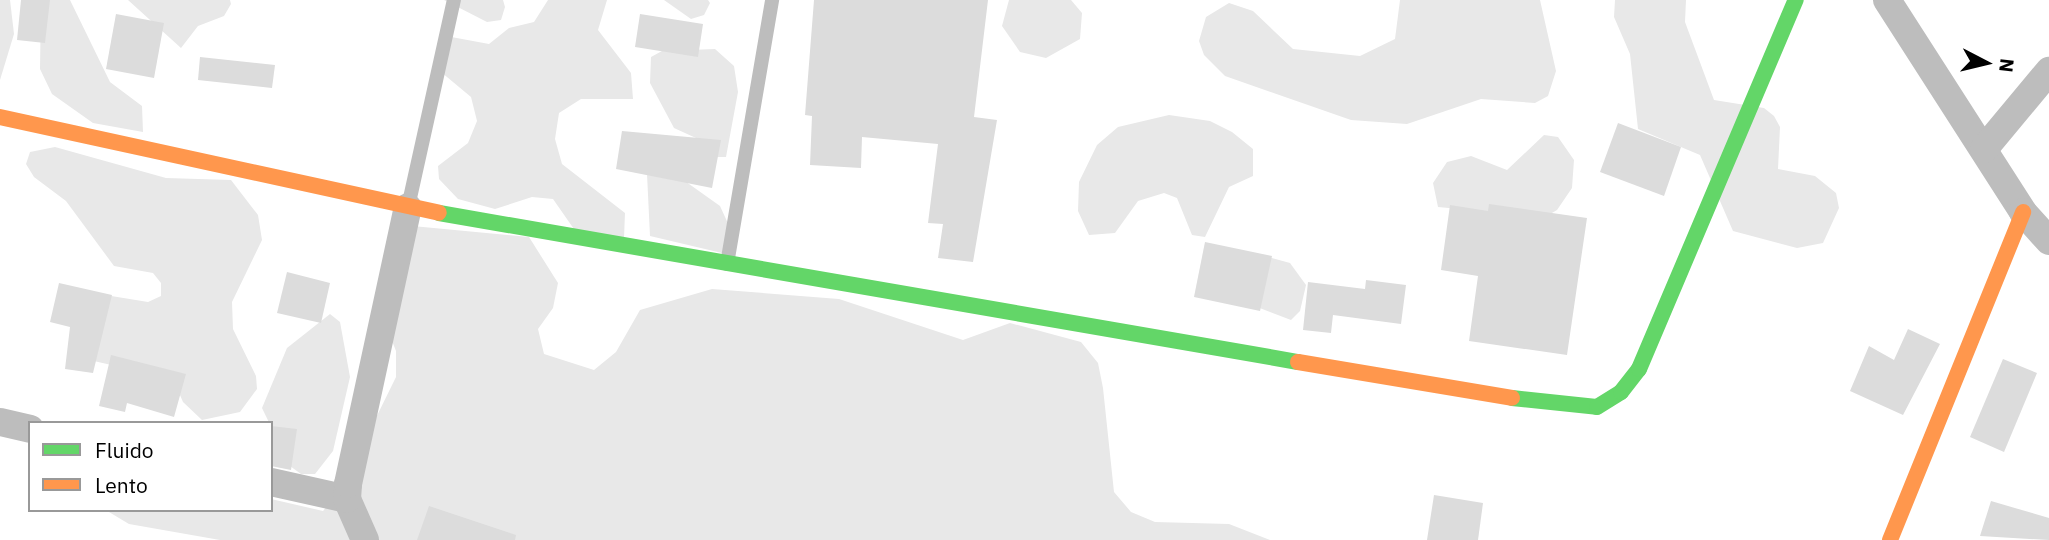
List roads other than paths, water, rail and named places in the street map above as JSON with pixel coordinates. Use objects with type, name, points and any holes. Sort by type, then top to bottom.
[{"type":"street","points":[[0,117],[408,206],[726,267],[1566,407],[1597,407],[1621,392],[1639,369],[1796,0]]},
{"type":"street","points":[[1887,0],[2024,212],[2049,241]]},
{"type":"street","points":[[1984,149],[2049,72]]},
{"type":"street","points":[[365,540],[347,499],[408,206]]},
{"type":"street","points":[[1890,540],[2024,212]]},
{"type":"street","points":[[0,422],[28,429]]},
{"type":"street","points":[[273,482],[347,499]]},
{"type":"lane","points":[[408,206],[454,0]]},
{"type":"lane","points":[[726,267],[772,0]]}]
